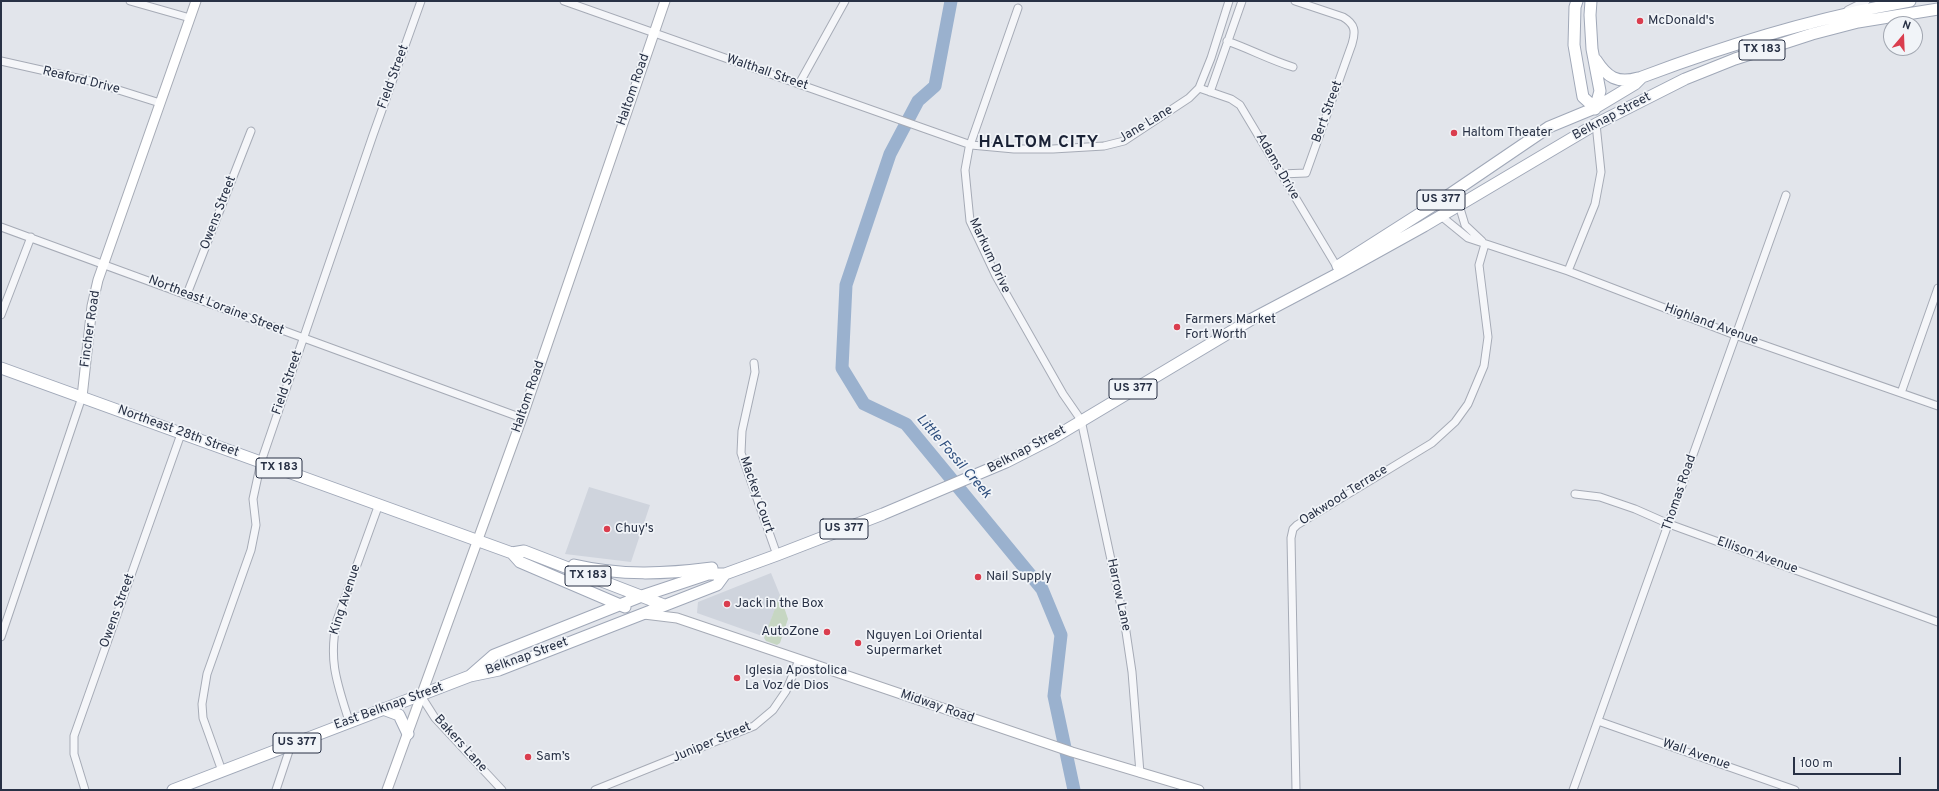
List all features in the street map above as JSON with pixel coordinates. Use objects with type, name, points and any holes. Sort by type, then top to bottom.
[{"type":"main road","name":"Fincher Road","points":[[82,397],[92,306],[104,264],[196,1]]},
{"type":"main road","name":"Haltom Road","points":[[387,790],[522,418],[665,1]]},
{"type":"main road","points":[[1577,1],[1575,7],[1574,45],[1583,97],[1595,108]]},
{"type":"main road","points":[[1591,1],[1590,15],[1594,57],[1600,91],[1595,108],[1596,124]]},
{"type":"main road","name":"Belknap Street","points":[[470,676],[494,655],[642,596],[708,574],[725,574],[777,555],[935,493],[975,476],[1053,438],[1289,298],[1443,199],[1549,127],[1595,108],[1635,84],[1642,77],[1737,43],[1858,10],[1910,1]]},
{"type":"main road","name":"Belknap Street","points":[[1289,298],[1343,272],[1596,124],[1679,82],[1735,59],[1812,34],[1858,22],[1938,9]]},
{"type":"main road","points":[[1594,57],[1603,71],[1612,77],[1628,81],[1642,77]]},
{"type":"main road","name":"Northeast 28th Street","points":[[1,368],[181,434],[479,539],[512,553],[520,562],[642,613]]},
{"type":"main road","name":"Northeast 28th Street","points":[[512,553],[524,551],[664,605]]},
{"type":"main road","points":[[535,556],[593,569],[635,574],[670,573],[752,564]]},
{"type":"main road","name":"Belknap Street","points":[[470,676],[499,670],[717,585],[725,574]]},
{"type":"main road","points":[[578,587],[584,575]]},
{"type":"main road","points":[[590,592],[598,598],[601,603],[602,606],[598,614]]},
{"type":"main road","name":"Midway Road","points":[[664,605],[677,618]]},
{"type":"main road","name":"Midway Road","points":[[642,613],[677,618],[1092,758],[1199,790]]},
{"type":"main road","name":"East Belknap Street","points":[[173,790],[349,721],[421,696],[470,676]]},
{"type":"main road","points":[[383,709],[399,715],[408,734]]},
{"type":"street","points":[[130,1],[190,18]]},
{"type":"street","name":"Field Street","points":[[222,771],[203,718],[202,704],[207,674],[251,550],[256,525],[253,499],[261,462],[421,1]]},
{"type":"street","name":"Walthall Street","points":[[564,1],[971,145]]},
{"type":"street","points":[[799,84],[845,1]]},
{"type":"street","name":"Jane Lane","points":[[971,145],[1014,149],[1053,149],[1114,144],[1124,141],[1146,128],[1189,98],[1199,88],[1211,58],[1229,1]]},
{"type":"street","points":[[1210,89],[1242,1]]},
{"type":"street","name":"Bert Street","points":[[1281,174],[1306,173],[1352,44],[1355,31],[1350,21],[1343,17],[1295,1]]},
{"type":"street","points":[[1839,15],[1866,1]]},
{"type":"street","name":"Markum Drive","points":[[1018,8],[971,145],[964,170],[970,221],[996,276],[1063,394],[1081,420]]},
{"type":"street","points":[[1227,41],[1257,51],[1264,57],[1293,67]]},
{"type":"street","name":"Reaford Drive","points":[[1,61],[90,81],[160,103]]},
{"type":"street","name":"Adams Drive","points":[[1199,88],[1210,89],[1240,105],[1337,267]]},
{"type":"street","points":[[1568,271],[1595,204],[1601,172],[1596,124]]},
{"type":"street","name":"Owens Street","points":[[187,294],[251,132]]},
{"type":"street","name":"Thomas Road","points":[[1573,790],[1786,195]]},
{"type":"street","points":[[1459,205],[1465,225],[1485,244]]},
{"type":"street","points":[[1441,216],[1468,238],[1485,244]]},
{"type":"street","name":"Northeast Loraine Street","points":[[1,227],[187,294],[303,339],[522,418]]},
{"type":"street","points":[[1,315],[31,237]]},
{"type":"street","name":"Highland Avenue","points":[[1485,244],[1568,271],[1736,334],[1938,406]]},
{"type":"street","name":"Oakwood Terrace","points":[[1296,790],[1292,637],[1291,538],[1293,529],[1297,525],[1432,443],[1455,422],[1468,404],[1484,366],[1488,337],[1479,265],[1485,244]]},
{"type":"street","points":[[1901,393],[1938,288]]},
{"type":"street","name":"Mackey Court","points":[[754,363],[755,372],[742,431],[741,453],[777,555]]},
{"type":"street","name":"Fincher Road","points":[[1,637],[82,397]]},
{"type":"street","name":"Harrow Lane","points":[[1081,420],[1125,625],[1132,672],[1140,772]]},
{"type":"street","name":"Owens Street","points":[[85,790],[74,754],[74,736],[181,434]]},
{"type":"street","name":"Ellison Avenue","points":[[1575,494],[1600,497],[1635,509],[1669,524],[1938,622]]},
{"type":"street","name":"King Avenue","points":[[349,721],[338,687],[332,658],[333,639],[337,620],[379,504]]},
{"type":"street","name":"Juniper Street","points":[[595,790],[754,726],[773,710],[786,691],[799,660]]},
{"type":"street","name":"Bakers Lane","points":[[421,696],[435,718],[502,790]]},
{"type":"street","name":"Wall Avenue","points":[[1598,721],[1795,790]]},
{"type":"street","points":[[276,790],[291,745]]},
{"type":"shaded area","points":[[589,487],[650,505],[631,562],[565,554]]},
{"type":"shaded area","points":[[771,573],[780,595],[765,637],[697,613],[698,602]]},
{"type":"green space","points":[[780,595],[788,619],[780,643],[777,645],[766,641],[764,638]]},
{"type":"waterway","name":"Little Fossil Creek","points":[[951,1],[935,86],[918,101],[890,154],[846,285],[842,368],[864,404],[906,424],[1042,589],[1061,635],[1054,696],[1074,790]]},
{"type":"place","name":"McDonald's","points":[[1640,21]]},
{"type":"place","name":"Haltom Theater","points":[[1454,133]]},
{"type":"place","name":"Farmers Market Fort Worth","points":[[1177,327]]},
{"type":"place","name":"Chuy's","points":[[607,529]]},
{"type":"place","name":"Nail Supply","points":[[978,577]]},
{"type":"place","name":"Jack in the Box","points":[[727,604]]},
{"type":"place","name":"AutoZone","points":[[827,632]]},
{"type":"place","name":"Nguyen Loi Oriental Supermarket","points":[[858,643]]},
{"type":"place","name":"Iglesia Apostolica La Voz de Dios","points":[[737,678]]},
{"type":"place","name":"Sam’s","points":[[528,757]]},
{"type":"district","name":"HALTOM CITY","points":[[1039,144]]}]
